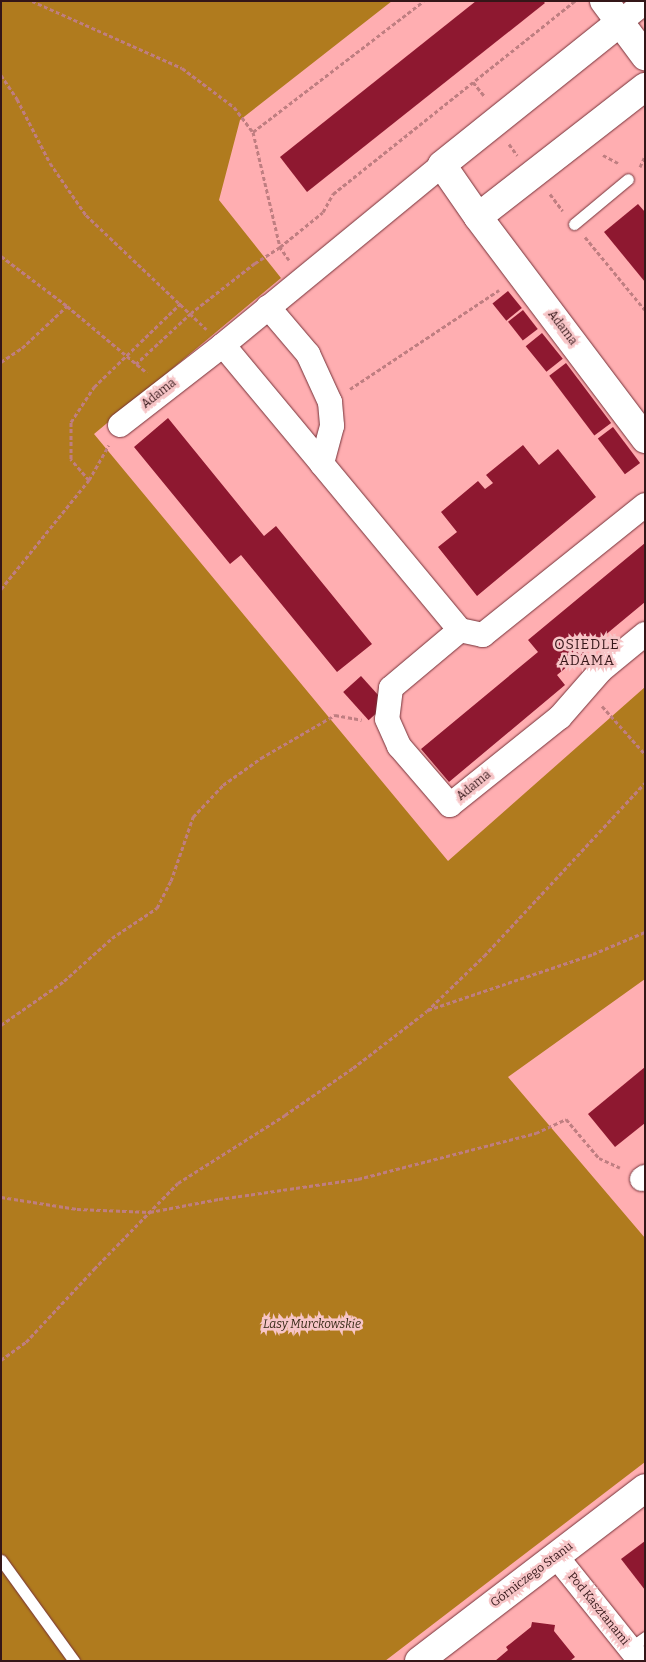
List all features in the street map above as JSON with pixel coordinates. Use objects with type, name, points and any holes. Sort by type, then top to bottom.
[{"type":"street","points":[[604,1],[645,56]]},
{"type":"street","name":"Adama","points":[[120,424],[223,345],[442,165],[645,2]]},
{"type":"street","points":[[478,217],[645,87]]},
{"type":"street","name":"Adama","points":[[442,165],[478,217],[645,439]]},
{"type":"street","points":[[268,307],[308,354],[330,402],[332,426],[322,464]]},
{"type":"street","points":[[223,345],[460,630],[483,635],[645,505]]},
{"type":"street","points":[[387,719],[391,688],[460,630]]},
{"type":"street","name":"Adama","points":[[387,719],[400,746],[450,805],[560,716],[601,670],[645,634]]},
{"type":"street","name":"Górniczego Stanu","points":[[419,1661],[645,1488]]},
{"type":"street","name":"Pod Kasztanami","points":[[556,1556],[639,1653]]},
{"type":"lane","points":[[574,224],[628,179]]},
{"type":"lane","points":[[1,1560],[74,1661]]},
{"type":"path","points":[[32,1],[182,68],[234,106],[253,132],[280,247],[303,278]]},
{"type":"path","points":[[253,132],[424,1]]},
{"type":"path","points":[[136,364],[191,314],[323,212],[333,194],[575,1]]},
{"type":"path","points":[[1,75],[17,99],[50,163],[86,215],[223,345]]},
{"type":"path","points":[[473,82],[493,107],[499,132],[645,310]]},
{"type":"path","points":[[1,256],[67,306],[166,389]]},
{"type":"path","points":[[330,402],[500,289]]},
{"type":"path","points":[[89,480],[71,459],[72,422],[94,387],[125,355],[181,304]]},
{"type":"path","points":[[1,362],[22,348],[67,306]]},
{"type":"path","points":[[1,589],[89,480],[120,424]]},
{"type":"path","points":[[586,688],[645,754]]},
{"type":"path","points":[[1,1024],[64,981],[112,938],[157,908],[171,881],[193,817],[223,785],[261,758],[335,715],[374,722],[387,719]]},
{"type":"path","points":[[1,1360],[26,1342],[178,1183],[353,1068],[427,1011],[491,949],[645,783]]},
{"type":"path","points":[[427,1011],[593,954],[645,932]]},
{"type":"path","points":[[1,1198],[77,1209],[150,1212],[219,1199],[358,1179],[536,1133],[566,1119],[599,1158],[644,1178]]},
{"type":"green space","name":"Lasy Murckowskie","points":[[1,1],[392,1],[240,120],[219,200],[281,278],[94,434],[448,861],[645,687],[645,979],[508,1077],[645,1238],[645,1462],[385,1661],[1,1661]]},
{"type":"building","points":[[476,1],[543,1],[545,3],[307,192],[280,157]]},
{"type":"building","points":[[638,204],[645,212],[645,282],[604,232]]},
{"type":"building","points":[[508,291],[522,308],[506,321],[492,304]]},
{"type":"building","points":[[523,310],[538,329],[523,341],[508,322]]},
{"type":"building","points":[[542,333],[563,359],[546,372],[526,346]]},
{"type":"building","points":[[566,363],[611,423],[594,436],[549,376]]},
{"type":"building","points":[[168,418],[264,536],[276,526],[372,644],[337,672],[241,555],[230,564],[134,447]]},
{"type":"building","points":[[613,427],[640,463],[625,474],[598,438]]},
{"type":"building","points":[[523,445],[539,465],[558,449],[596,497],[477,596],[438,547],[457,532],[441,512],[478,481],[485,489],[493,483],[486,475]]},
{"type":"building","points":[[645,543],[645,602],[557,675],[565,685],[449,782],[421,749],[538,652],[528,640]]},
{"type":"building","points":[[361,676],[386,704],[369,720],[343,692]]},
{"type":"building","points":[[645,1067],[645,1123],[615,1147],[588,1114]]},
{"type":"building","points":[[645,1541],[645,1590],[621,1559]]},
{"type":"building","points":[[532,1622],[555,1625],[554,1631],[575,1657],[570,1661],[495,1661],[508,1650],[506,1647],[531,1627]]},
{"type":"district","name":"OSIEDLE ADAMA","points":[[587,654]]}]
